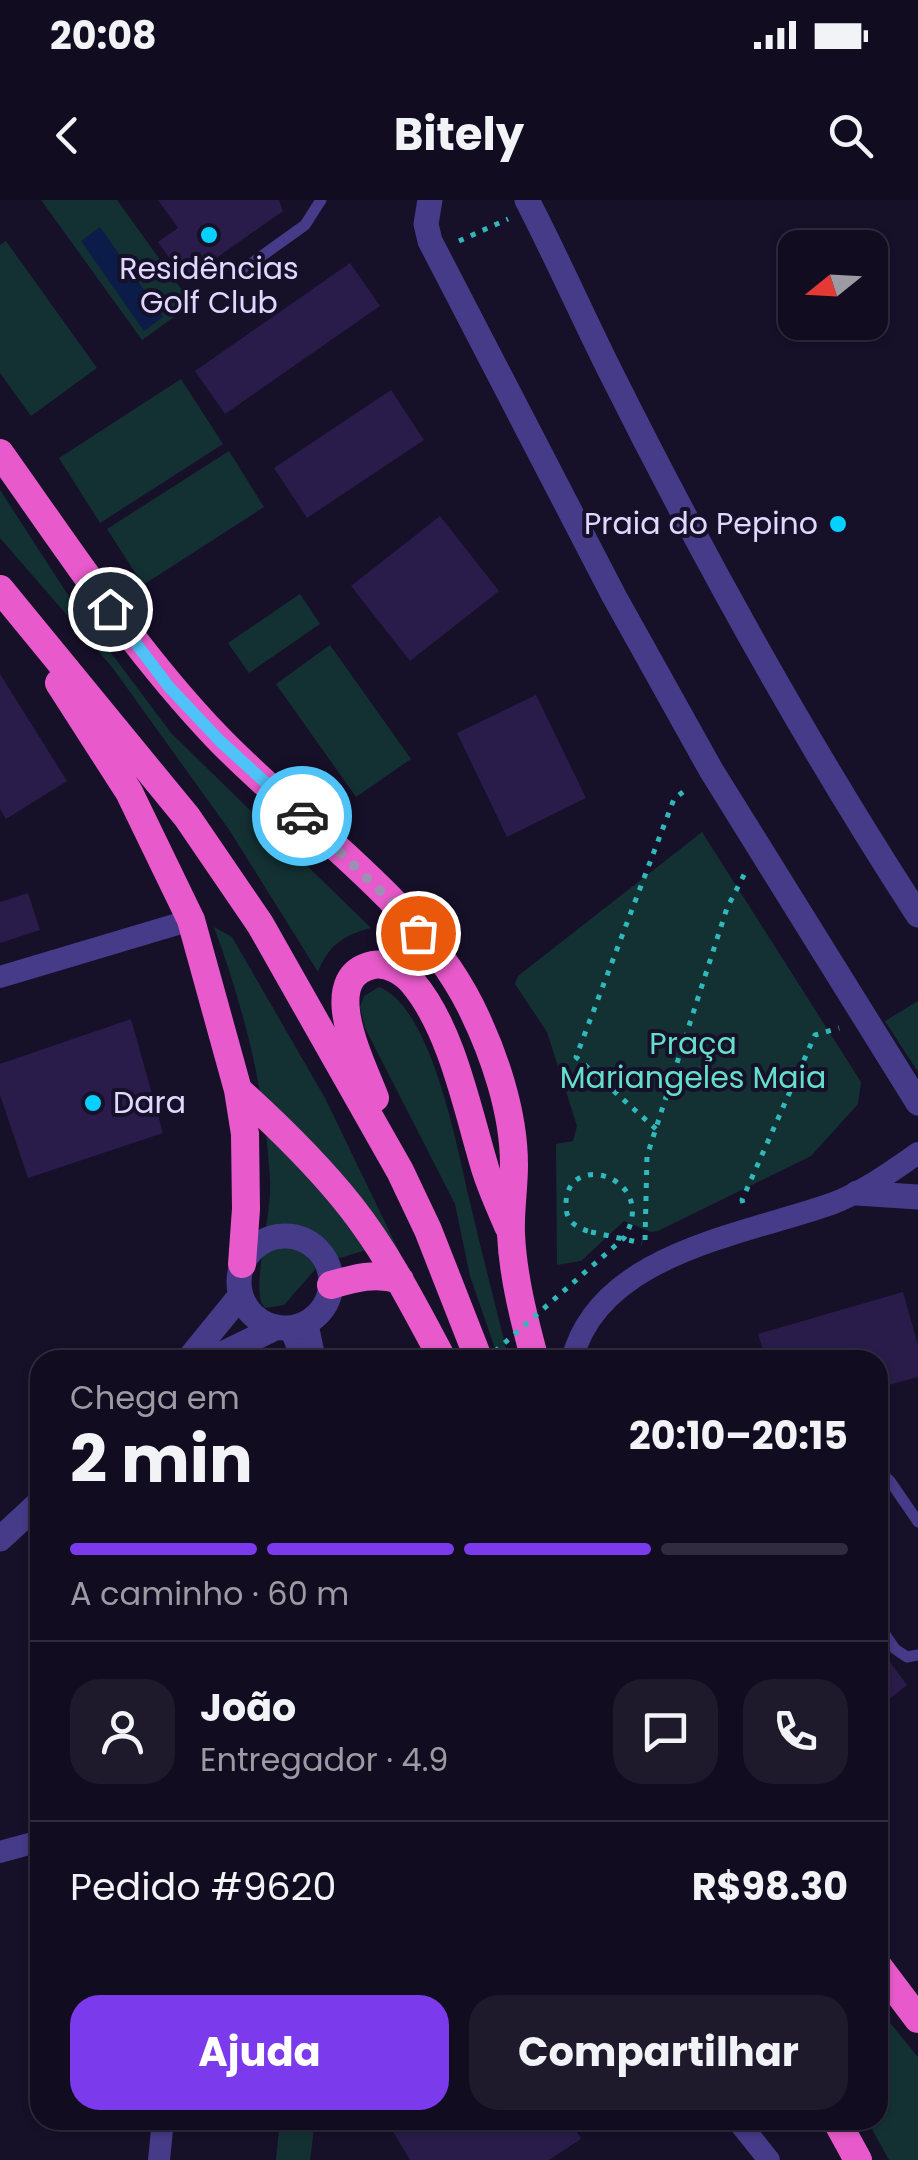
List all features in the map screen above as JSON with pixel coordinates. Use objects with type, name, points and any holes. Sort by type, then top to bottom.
[{"type":"highway","points":[[0,453],[169,687],[220,741],[395,905],[442,961],[460,990],[487,1046],[510,1125],[514,1163],[510,1233],[520,1304],[532,1350]]},
{"type":"highway","points":[[9,603],[129,792],[191,920],[238,1090],[247,1174],[242,1264]]},
{"type":"highway","points":[[9,603],[187,817],[260,924],[400,1171],[478,1350]]},
{"type":"highway","points":[[400,1171],[348,1025],[344,1000],[351,979],[360,968],[379,963],[401,972],[414,984],[430,1010],[462,1086],[486,1170],[510,1233]]},
{"type":"highway","points":[[238,1090],[296,1143],[341,1196],[400,1280],[438,1350]]},
{"type":"highway","points":[[332,1285],[366,1276],[384,1275],[400,1280]]},
{"type":"highway","points":[[888,1980],[918,2020]]},
{"type":"highway","points":[[842,2130],[858,2160]]},
{"type":"street","points":[[430,200],[426,224],[430,242],[614,596],[711,770],[918,1103]]},
{"type":"street","points":[[521,208],[731,601],[873,846],[918,915]]},
{"type":"street","points":[[0,977],[191,920]]},
{"type":"street","points":[[575,1350],[583,1328],[596,1310],[631,1278],[688,1251],[856,1193],[918,1153]]},
{"type":"street","points":[[856,1193],[918,1196]]},
{"type":"street","points":[[234,1350],[292,1326],[320,1313],[332,1285],[324,1257],[315,1246],[288,1235],[261,1242],[242,1264],[241,1295],[254,1316],[292,1326],[309,1350]]},
{"type":"street","points":[[196,1350],[241,1295]]},
{"type":"street","points":[[292,1326],[300,1350]]},
{"type":"street","points":[[0,1539],[30,1511]]},
{"type":"street","points":[[0,1852],[30,1844]]},
{"type":"street","points":[[888,1972],[918,1992]]},
{"type":"street","points":[[159,2160],[162,2130]]},
{"type":"street","points":[[745,2130],[768,2160]]},
{"type":"lane","points":[[238,273],[305,225],[321,200]]},
{"type":"lane","points":[[888,1480],[918,1522]]},
{"type":"lane","points":[[888,1639],[907,1657],[918,1655]]},
{"type":"path","points":[[454,243],[521,208]]},
{"type":"path","points":[[656,1129],[576,1057],[674,799],[711,770]]},
{"type":"path","points":[[645,1243],[647,1156],[727,908],[758,848]]},
{"type":"path","points":[[742,1200],[815,1036],[866,1020]]},
{"type":"path","points":[[494,1350],[624,1238],[632,1214],[630,1195],[622,1183],[600,1175],[586,1175],[570,1185],[566,1214],[578,1228],[591,1232]]},
{"type":"green space","points":[[41,200],[117,200],[192,304],[142,340]]},
{"type":"green space","points":[[6,241],[97,368],[31,416],[0,373],[0,245]]},
{"type":"green space","points":[[181,379],[223,444],[100,523],[59,458]]},
{"type":"green space","points":[[229,451],[264,507],[143,585],[107,529]]},
{"type":"green space","points":[[0,490],[70,598],[171,733],[371,928],[338,943],[318,972],[230,831],[112,667],[0,538]]},
{"type":"green space","points":[[300,594],[320,624],[249,673],[228,643]]},
{"type":"green space","points":[[330,645],[411,759],[356,797],[276,684]]},
{"type":"green space","name":"Praça Mariangeles Maia","points":[[702,832],[861,1082],[858,1104],[811,1156],[658,1231],[624,1221],[581,1261],[557,1265],[556,1144],[573,1141],[577,1126],[547,1032],[515,984],[518,976]]},
{"type":"green space","points":[[214,927],[232,937],[325,1098],[424,1303],[373,1248],[320,1264],[284,1305],[265,1308],[261,1302],[260,1275],[270,1195],[264,1114],[244,1021]]},
{"type":"green space","points":[[379,987],[398,1000],[428,1050],[458,1150],[506,1350],[496,1350],[470,1276],[455,1204],[365,1028],[360,1007],[364,996]]},
{"type":"green space","points":[[918,1001],[918,1072],[885,1021]]},
{"type":"green space","points":[[888,2020],[918,2057],[918,2160],[889,2160],[872,2130],[888,2130]]},
{"type":"green space","points":[[279,2130],[314,2130],[310,2160],[276,2160]]},
{"type":"water","points":[[100,227],[163,317],[144,331],[81,241]]},
{"type":"building","name":"Residências Golf Club","points":[[158,200],[279,200],[283,211],[185,280],[158,242],[178,228]]},
{"type":"building","points":[[350,263],[380,306],[225,414],[195,371]]},
{"type":"building","points":[[391,390],[424,440],[307,518],[274,468]]},
{"type":"building","points":[[440,516],[499,591],[410,661],[351,586]]},
{"type":"building","points":[[0,674],[67,781],[6,819],[0,809]]},
{"type":"building","points":[[536,695],[586,798],[507,837],[457,733]]},
{"type":"building","points":[[28,893],[40,930],[0,943],[0,902]]},
{"type":"building","points":[[131,1019],[163,1133],[28,1178],[0,1095],[0,1064]]},
{"type":"building","points":[[903,1292],[918,1345],[918,1377],[888,1385],[888,1350],[763,1350],[758,1334]]},
{"type":"building","points":[[888,1659],[907,1685],[888,1700]]},
{"type":"building","points":[[392,2130],[576,2130],[581,2139],[549,2160],[410,2160]]},
{"type":"way so far","points":[[302,816],[395,905],[418,933]]},
{"type":"place","name":"Residências Golf Club","points":[[209,235]]},
{"type":"place","name":"Praia do Pepino","points":[[838,524]]},
{"type":"place","name":"Dara","points":[[93,1103]]},
{"type":"route","points":[[110,609],[169,687],[220,741],[302,816]]}]
